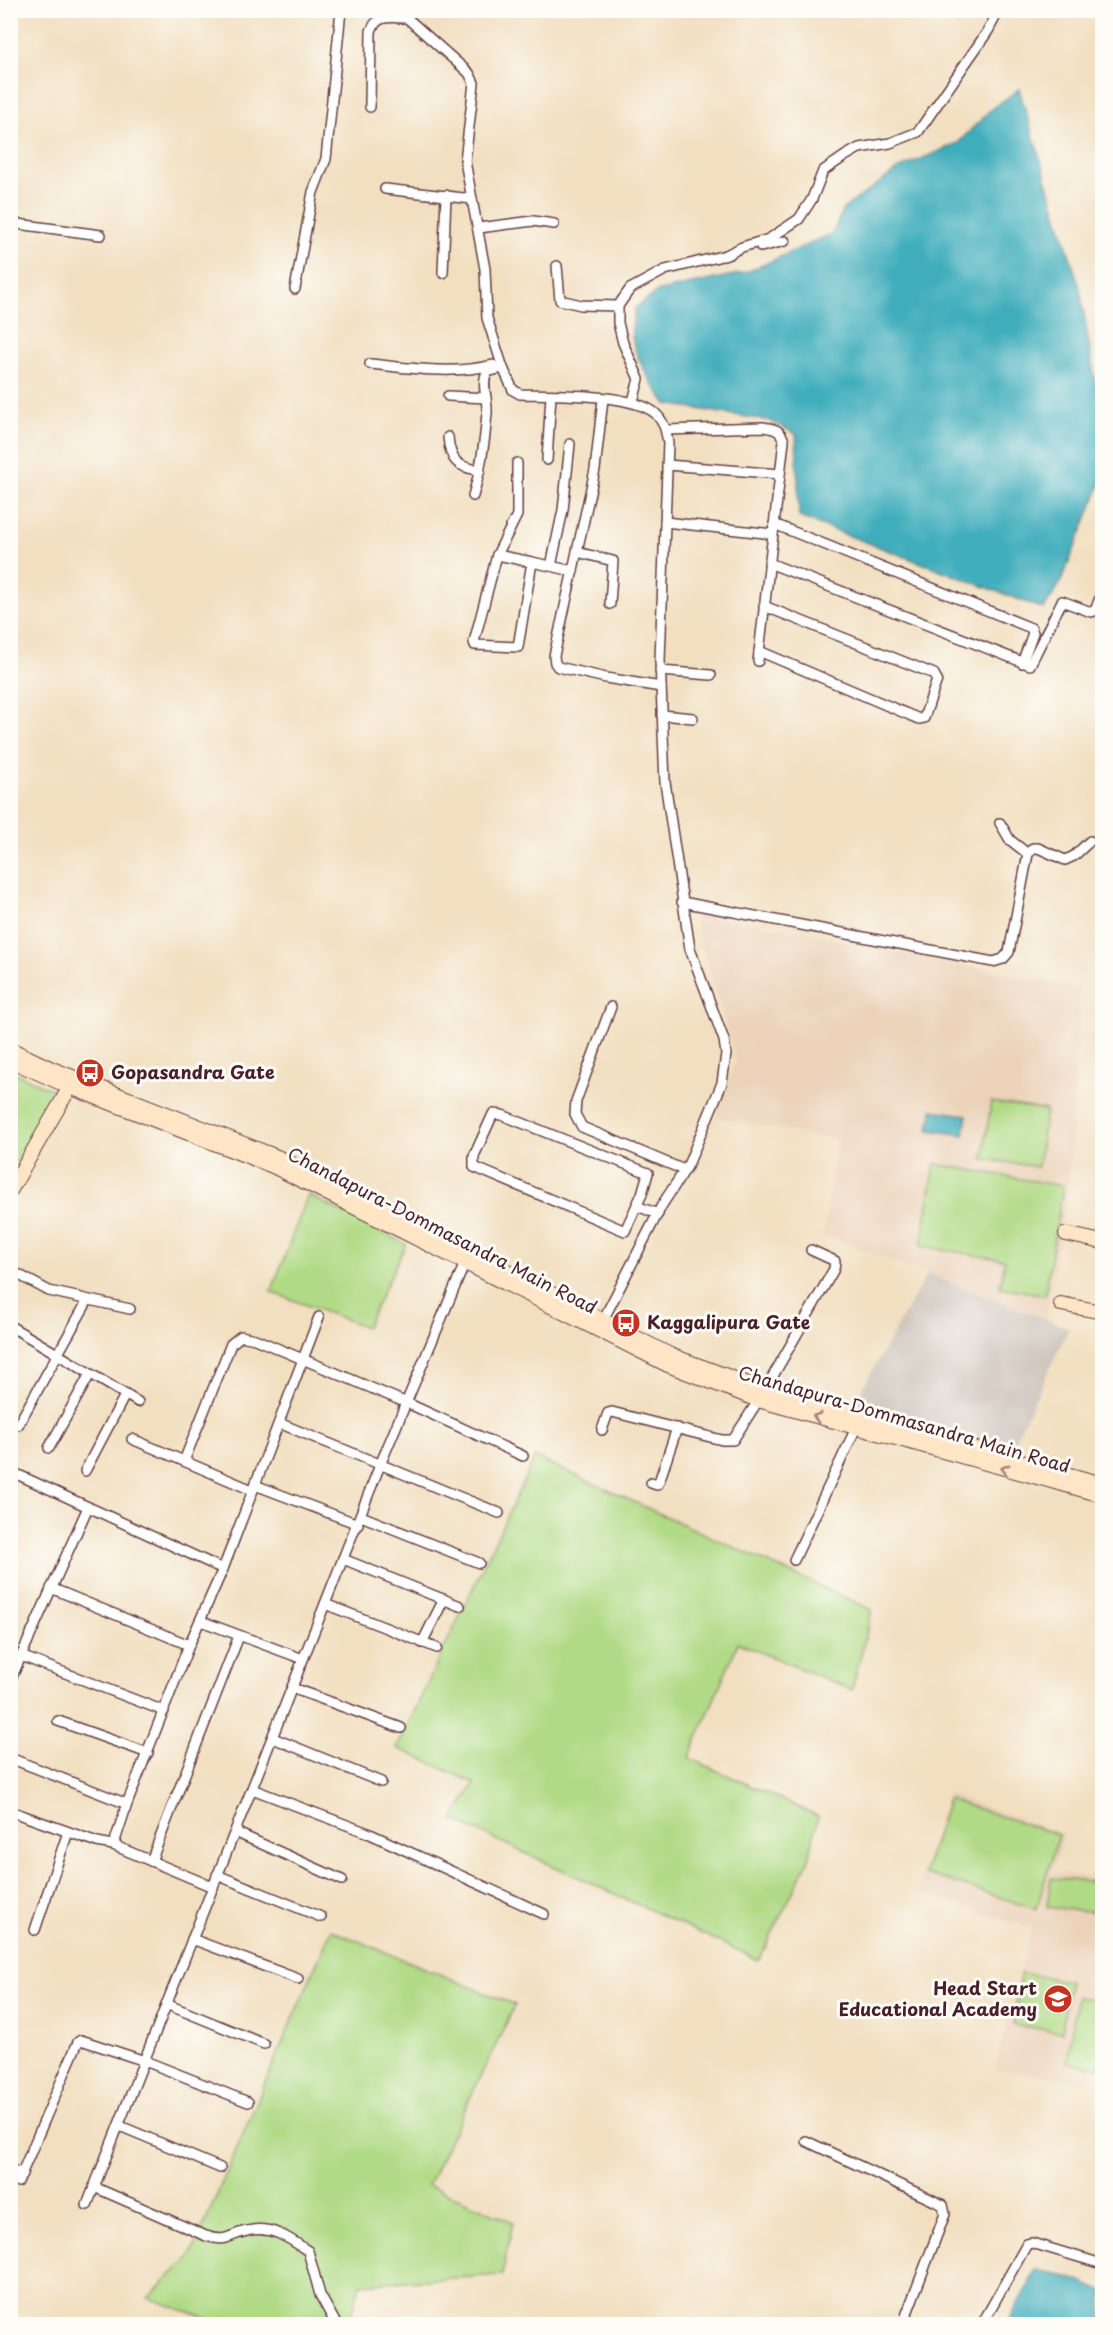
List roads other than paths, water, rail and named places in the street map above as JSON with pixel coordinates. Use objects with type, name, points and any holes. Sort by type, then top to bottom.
[{"type":"main road","name":"Chandapura-Dommasandra Main Road","points":[[10,1049],[72,1083]]},
{"type":"main road","name":"Chandapura-Dommasandra Main Road","points":[[10,1060],[277,1157],[601,1324],[761,1395],[856,1428],[1102,1495]]},
{"type":"main road","points":[[10,1191],[72,1083]]},
{"type":"main road","points":[[1065,1234],[1102,1242]]},
{"type":"main road","points":[[1061,1304],[1102,1312]]},
{"type":"main road","name":"Chandapura-Dommasandra Main Road","points":[[761,1395],[1102,1484]]},
{"type":"street","points":[[295,289],[313,192],[326,159],[341,10]]},
{"type":"street","points":[[724,256],[742,247],[769,239],[799,219],[812,199],[823,171],[845,156],[859,148],[891,143],[918,132],[988,32],[999,10]]},
{"type":"street","points":[[370,107],[371,31],[374,22],[379,18],[406,14],[470,73],[474,83],[465,161],[485,269],[487,318],[502,365],[513,390],[516,393],[633,401],[654,412],[666,430],[667,465],[660,671],[665,782],[690,949],[718,1021],[726,1054],[722,1083],[684,1170],[658,1214],[601,1324]]},
{"type":"street","points":[[385,189],[472,199]]},
{"type":"street","points":[[443,273],[446,195]]},
{"type":"street","points":[[479,228],[533,221],[554,224]]},
{"type":"street","points":[[10,223],[101,235]]},
{"type":"street","points":[[633,401],[639,379],[623,343],[618,323],[618,306],[630,289],[665,270],[784,241]]},
{"type":"street","points":[[557,266],[560,300],[581,304],[618,306]]},
{"type":"street","points":[[370,364],[447,371],[502,365]]},
{"type":"street","points":[[473,496],[480,470],[487,410],[485,374],[502,365]]},
{"type":"street","points":[[547,460],[551,395]]},
{"type":"street","points":[[448,396],[486,398]]},
{"type":"street","points":[[603,399],[595,470],[554,656],[555,663],[558,667],[606,678],[661,687]]},
{"type":"street","points":[[666,430],[763,427],[777,429],[782,433],[784,441],[773,529],[758,656],[919,719],[924,717],[937,680],[934,674],[764,606]]},
{"type":"street","points":[[448,437],[449,448],[456,462],[465,469],[480,470]]},
{"type":"street","points":[[551,566],[563,510],[570,444]]},
{"type":"street","points":[[517,463],[517,515],[497,555],[475,645],[518,647],[532,562]]},
{"type":"street","points":[[667,465],[780,474]]},
{"type":"street","points":[[665,522],[773,529],[1031,628],[1033,633],[1022,663]]},
{"type":"street","points":[[577,552],[613,561],[610,604]]},
{"type":"street","points":[[497,555],[573,571]]},
{"type":"street","points":[[769,563],[1022,663],[1032,664],[1062,601],[1091,612],[1095,611],[1102,592]]},
{"type":"street","points":[[660,671],[711,675]]},
{"type":"street","points":[[662,715],[693,718]]},
{"type":"street","points":[[1000,823],[1010,840],[1028,855]]},
{"type":"street","points":[[682,902],[993,962],[1002,959],[1009,952],[1028,855],[1033,848],[1065,860],[1074,856],[1090,841]]},
{"type":"street","points":[[610,1007],[576,1101],[575,1114],[582,1127],[612,1142],[684,1170]]},
{"type":"street","points":[[493,1114],[502,1115],[645,1171],[648,1177],[637,1206],[625,1231],[620,1231],[474,1167],[474,1156],[493,1114]]},
{"type":"street","points":[[637,1206],[658,1214]]},
{"type":"street","points":[[602,1430],[608,1413],[612,1412],[722,1440],[733,1440],[836,1264],[835,1261],[811,1250]]},
{"type":"street","points":[[87,2205],[380,1465],[468,1257]]},
{"type":"street","points":[[10,1270],[49,1292],[130,1309]]},
{"type":"street","points":[[18,1425],[88,1300]]},
{"type":"street","points":[[113,1845],[189,1645],[223,1569],[319,1317]]},
{"type":"street","points":[[10,1326],[138,1402]]},
{"type":"street","points":[[184,1461],[231,1344],[241,1336],[255,1339],[407,1403],[523,1456]]},
{"type":"street","points":[[49,1448],[90,1374]]},
{"type":"street","points":[[85,1471],[125,1395]]},
{"type":"street","points":[[279,1423],[499,1513]]},
{"type":"street","points":[[651,1484],[657,1485],[659,1482],[677,1428]]},
{"type":"street","points":[[794,1560],[856,1428]]},
{"type":"street","points":[[132,1439],[254,1487],[359,1520],[479,1563]]},
{"type":"street","points":[[10,1471],[223,1569]]},
{"type":"street","points":[[10,1681],[88,1508]]},
{"type":"street","points":[[343,1558],[460,1606]]},
{"type":"street","points":[[51,1588],[189,1645]]},
{"type":"street","points":[[422,1643],[444,1599]]},
{"type":"street","points":[[325,1604],[437,1648]]},
{"type":"street","points":[[201,1622],[303,1659]]},
{"type":"street","points":[[151,1862],[239,1636]]},
{"type":"street","points":[[21,1656],[164,1712]]},
{"type":"street","points":[[292,1688],[401,1728]]},
{"type":"street","points":[[58,1721],[148,1753]]},
{"type":"street","points":[[273,1738],[381,1782]]},
{"type":"street","points":[[10,1758],[127,1804]]},
{"type":"street","points":[[252,1789],[368,1833],[544,1914]]},
{"type":"street","points":[[10,1810],[97,1842],[113,1845],[213,1887]]},
{"type":"street","points":[[35,1930],[68,1832]]},
{"type":"street","points":[[235,1832],[342,1880]]},
{"type":"street","points":[[217,1875],[321,1917]]},
{"type":"street","points":[[192,1939],[298,1979]]},
{"type":"street","points":[[166,2004],[264,2044]]},
{"type":"street","points":[[10,2169],[20,2178],[78,2042],[84,2039],[248,2102]]},
{"type":"street","points":[[120,2126],[220,2169]]},
{"type":"street","points":[[806,2140],[943,2205],[945,2214],[906,2316],[908,2325]]},
{"type":"street","points":[[94,2187],[206,2236],[222,2240],[246,2231],[267,2229],[286,2236],[308,2251],[320,2295],[336,2325]]},
{"type":"street","points":[[982,2325],[1027,2244],[1032,2243],[1102,2264]]},
{"type":"water","points":[[1019,89],[1080,289],[1102,412],[1102,481],[1060,584],[1044,609],[799,517],[796,434],[771,421],[667,404],[641,364],[632,334],[635,308],[659,291],[747,272],[833,233],[843,209],[900,168],[958,143],[989,111]]},
{"type":"water","points":[[932,1110],[967,1115],[964,1135],[929,1130]]},
{"type":"water","points":[[1036,2270],[1064,2275],[1102,2291],[1102,2324],[1007,2324]]},
{"type":"place","name":"Gopasandra Gate","points":[[90,1073]]},
{"type":"place","name":"Kaggalipura Gate","points":[[626,1323]]},
{"type":"place","name":"Head Start Educational Academy","points":[[1058,1999]]}]
